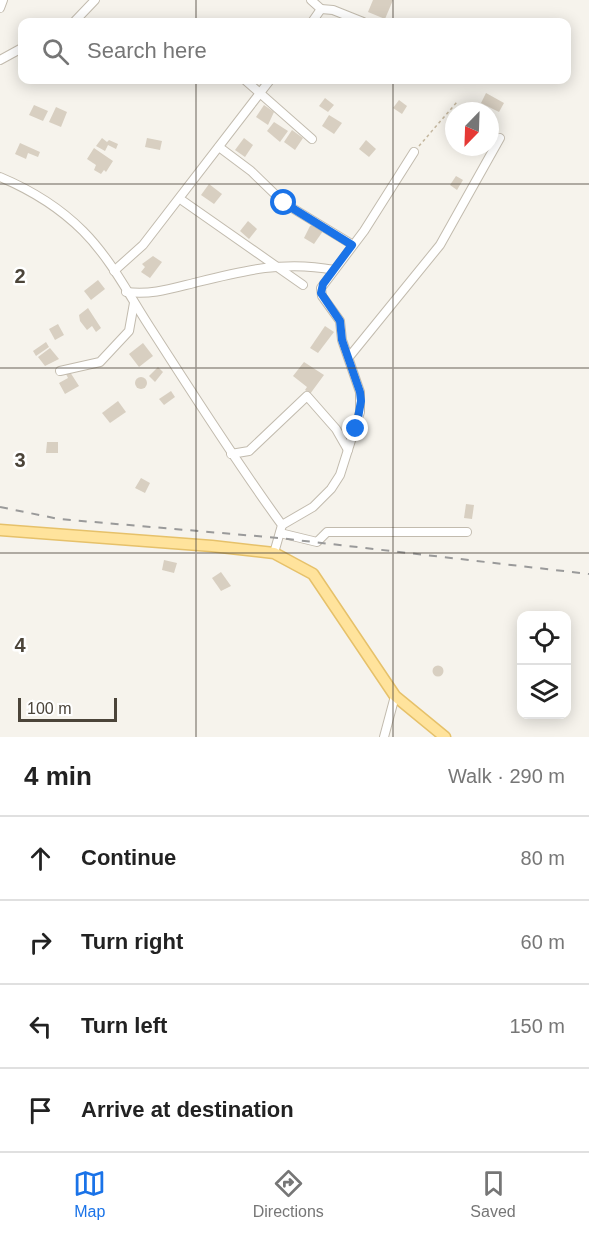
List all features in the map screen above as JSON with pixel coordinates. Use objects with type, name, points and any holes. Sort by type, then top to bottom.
[{"type":"main road","points":[[0,530],[212,546],[274,554],[313,573],[395,696],[445,737]]},
{"type":"street","points":[[0,8],[3,0]]},
{"type":"street","points":[[78,18],[95,0]]},
{"type":"street","points":[[311,0],[321,9],[333,10],[353,18]]},
{"type":"street","points":[[315,18],[321,9]]},
{"type":"street","points":[[0,60],[18,50]]},
{"type":"street","points":[[251,84],[312,139]]},
{"type":"street","points":[[114,271],[144,245],[267,84]]},
{"type":"street","points":[[349,357],[440,245],[500,138]]},
{"type":"street","points":[[219,147],[251,171],[284,203],[352,245]]},
{"type":"street","points":[[274,554],[281,529],[314,507],[331,489],[340,475],[356,429],[361,401],[337,315],[321,293],[323,284],[414,152]]},
{"type":"street","points":[[0,177],[30,190],[65,214],[85,233],[114,271],[281,529],[317,542],[327,532],[467,532]]},
{"type":"street","points":[[183,201],[303,285]]},
{"type":"street","points":[[126,292],[148,295],[160,293],[273,266],[307,264],[334,270]]},
{"type":"street","points":[[60,371],[100,362],[129,331],[134,303]]},
{"type":"street","points":[[231,454],[249,451],[307,396],[336,429],[348,450]]},
{"type":"street","points":[[384,737],[395,696]]},
{"type":"path","points":[[414,152],[445,116]]},
{"type":"building","points":[[373,0],[393,0],[385,18],[368,12]]},
{"type":"building","points":[[486,93],[504,103],[499,112],[499,102],[482,102]]},
{"type":"building","points":[[325,98],[334,105],[328,112],[319,106]]},
{"type":"building","points":[[399,100],[407,106],[402,114],[393,108]]},
{"type":"building","points":[[34,105],[48,111],[43,121],[29,115]]},
{"type":"building","points":[[264,105],[274,112],[268,125],[256,117]]},
{"type":"building","points":[[56,107],[67,112],[61,127],[49,122]]},
{"type":"building","points":[[329,115],[342,123],[334,134],[322,126]]},
{"type":"building","points":[[274,122],[288,131],[280,142],[267,131]]},
{"type":"building","points":[[292,130],[303,138],[295,150],[284,142]]},
{"type":"building","points":[[102,138],[107,142],[109,140],[118,144],[116,149],[108,145],[105,151],[96,146]]},
{"type":"building","points":[[147,138],[162,141],[160,150],[145,147]]},
{"type":"building","points":[[244,138],[253,145],[245,157],[235,150]]},
{"type":"building","points":[[366,140],[376,149],[369,157],[359,149]]},
{"type":"building","points":[[20,143],[40,152],[38,157],[28,153],[26,159],[15,154]]},
{"type":"building","points":[[94,148],[113,161],[106,172],[104,170],[101,174],[94,170],[96,165],[87,159]]},
{"type":"building","points":[[456,176],[463,180],[457,190],[450,185]]},
{"type":"building","points":[[209,184],[222,194],[214,204],[201,195]]},
{"type":"building","points":[[248,221],[257,229],[249,239],[240,231]]},
{"type":"building","points":[[314,224],[323,231],[314,244],[304,238],[310,226]]},
{"type":"building","points":[[153,256],[162,262],[150,278],[141,272],[145,267],[142,264]]},
{"type":"building","points":[[98,280],[105,289],[91,300],[84,291]]},
{"type":"building","points":[[88,308],[101,328],[96,332],[92,326],[87,330],[80,321],[79,315]]},
{"type":"building","points":[[58,324],[64,335],[55,340],[49,329]]},
{"type":"building","points":[[325,326],[334,332],[318,353],[310,348]]},
{"type":"building","points":[[46,342],[49,347],[36,356],[33,351]]},
{"type":"building","points":[[143,343],[153,356],[139,367],[129,354]]},
{"type":"building","points":[[50,348],[59,359],[45,366],[38,357]]},
{"type":"building","points":[[304,362],[324,375],[310,394],[305,390],[307,387],[293,376]]},
{"type":"building","points":[[158,367],[163,372],[155,382],[149,376]]},
{"type":"building","points":[[70,372],[79,386],[65,394],[59,383],[68,378],[66,374]]},
{"type":"building","points":[[141,377],[147,383],[141,389],[135,383]]},
{"type":"building","points":[[171,391],[175,397],[164,405],[159,399]]},
{"type":"building","points":[[118,401],[126,412],[110,423],[102,413]]},
{"type":"building","points":[[47,442],[58,442],[58,453],[46,453]]},
{"type":"building","points":[[141,478],[150,483],[145,493],[135,488]]},
{"type":"building","points":[[466,504],[474,505],[472,519],[464,518]]},
{"type":"building","points":[[164,560],[177,563],[174,573],[162,570]]},
{"type":"building","points":[[221,572],[231,586],[221,591],[212,578]]},
{"type":"building","points":[[438,665],[444,671],[438,677],[432,671]]},
{"type":"railway","points":[[0,507],[59,519],[279,538],[589,574]]},
{"type":"route","points":[[284,203],[352,245],[323,284],[321,293],[340,321],[342,340],[360,392],[360,412],[356,429]]}]
